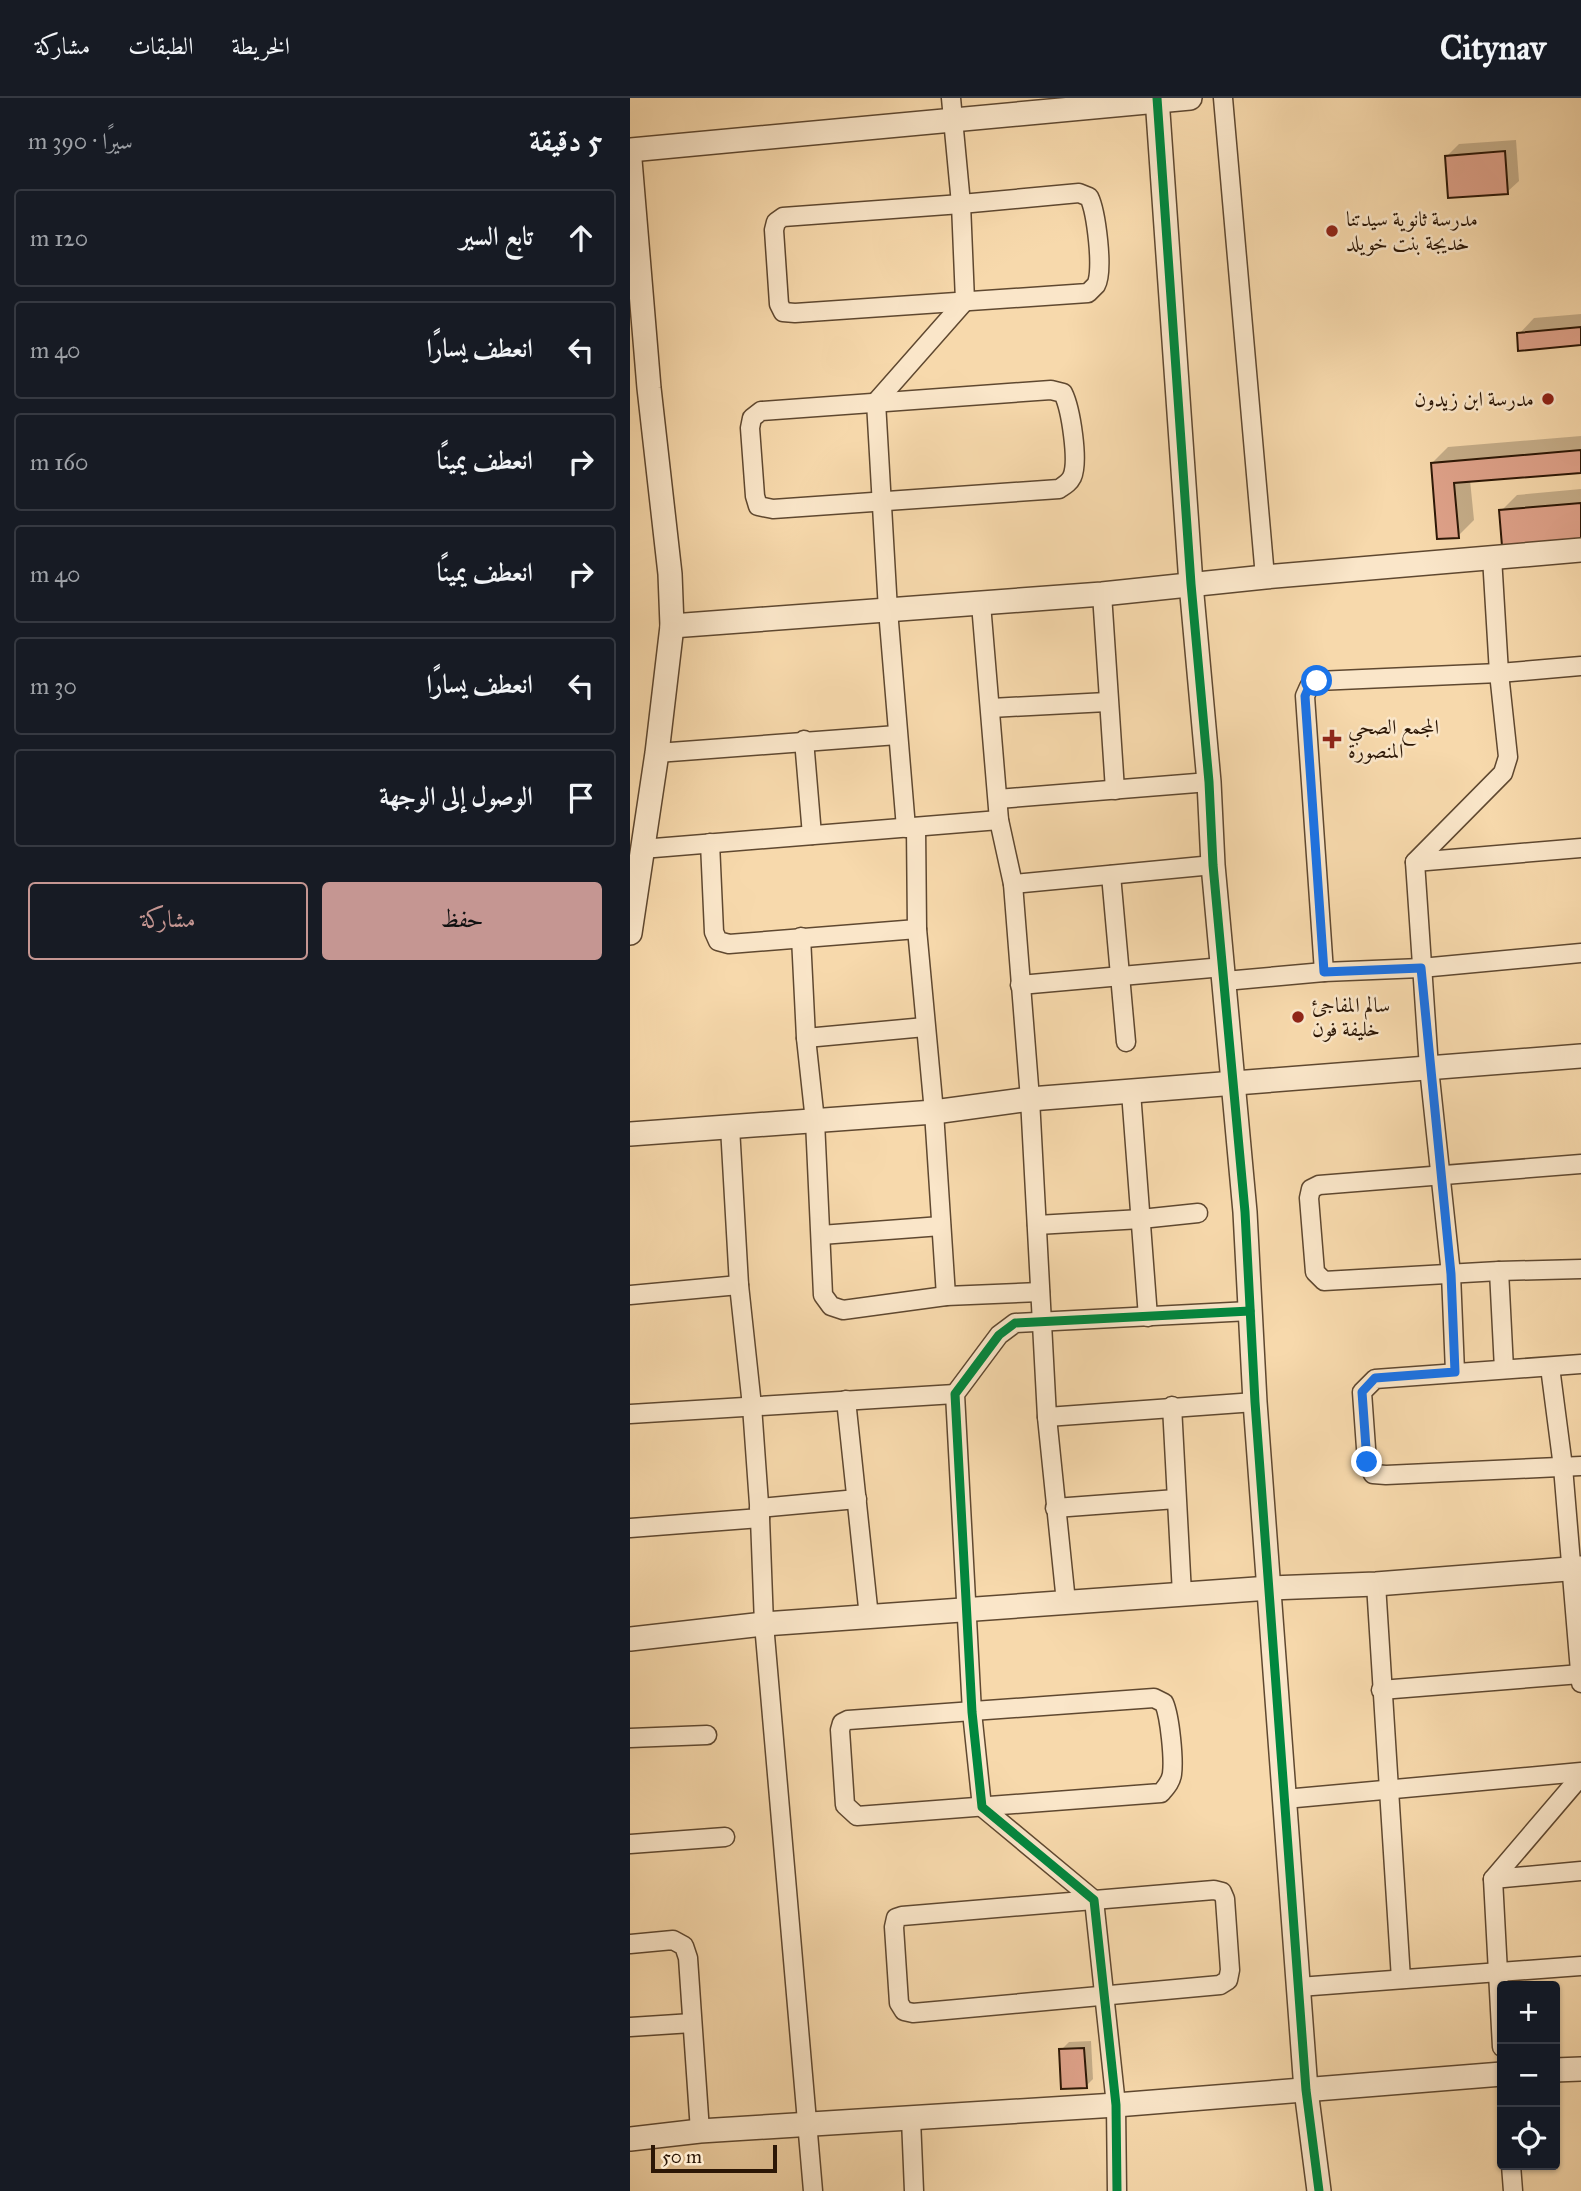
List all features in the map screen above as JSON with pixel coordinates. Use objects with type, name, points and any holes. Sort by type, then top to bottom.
[{"type":"street","points":[[630,150],[952,109],[1190,98]]},
{"type":"street","points":[[1223,98],[1265,577]]},
{"type":"street","points":[[1158,99],[1191,584],[1209,782],[1213,865],[1235,1084],[1255,1402],[1299,1987],[1319,2191]]},
{"type":"street","points":[[946,1296],[911,827],[897,734],[876,402],[965,301],[961,204],[952,109]]},
{"type":"street","points":[[630,160],[640,389],[670,574],[672,626],[657,752],[630,933]]},
{"type":"street","points":[[1079,193],[1089,197],[1094,207],[1099,274],[1096,286],[1088,293],[965,301],[783,312],[779,304],[774,230],[776,222],[783,217],[1079,193]]},
{"type":"street","points":[[1051,390],[1063,393],[1069,405],[1074,470],[1070,481],[1059,489],[883,501],[773,509],[758,506],[750,428],[752,418],[761,411],[1051,390]]},
{"type":"street","points":[[672,626],[1102,594],[1581,550]]},
{"type":"street","points":[[1455,1372],[1451,1274],[1429,1068],[1415,862],[1507,766],[1492,557]]},
{"type":"street","points":[[1102,594],[1107,702],[1115,790]]},
{"type":"street","points":[[981,604],[999,820],[1013,884],[1030,1099],[1047,1417],[1066,1602]]},
{"type":"street","points":[[1324,972],[1305,696],[1309,687],[1317,681],[1499,673],[1581,666]]},
{"type":"street","points":[[991,708],[1107,702]]},
{"type":"street","points":[[657,752],[897,734]]},
{"type":"street","points":[[804,740],[812,835]]},
{"type":"street","points":[[998,799],[1209,782]]},
{"type":"street","points":[[642,849],[999,820]]},
{"type":"street","points":[[710,844],[714,932],[718,941],[729,944],[917,929]]},
{"type":"street","points":[[1415,862],[1581,848]]},
{"type":"street","points":[[1013,884],[1213,865]]},
{"type":"street","points":[[1111,875],[1126,1042]]},
{"type":"street","points":[[801,937],[806,1038],[815,1121],[823,1295],[831,1306],[843,1310],[946,1296],[1040,1292]]},
{"type":"street","points":[[1020,985],[1120,977],[1421,968],[1581,953]]},
{"type":"street","points":[[806,1038],[925,1027]]},
{"type":"street","points":[[630,1134],[934,1112],[1030,1099],[1581,1056]]},
{"type":"street","points":[[1131,1092],[1148,1317]]},
{"type":"street","points":[[730,1127],[739,1285],[752,1406],[764,1625],[813,2191]]},
{"type":"street","points":[[1581,1164],[1319,1185],[1311,1189],[1309,1198],[1315,1272],[1324,1281],[1581,1269]]},
{"type":"street","points":[[1037,1225],[1198,1213]]},
{"type":"street","points":[[821,1235],[941,1226]]},
{"type":"street","points":[[1499,1271],[1504,1369]]},
{"type":"street","points":[[630,1295],[739,1285]]},
{"type":"street","points":[[1117,2191],[1116,2105],[1094,1900],[982,1807],[972,1712],[955,1394],[999,1335],[1015,1323],[1250,1311]]},
{"type":"street","points":[[1572,1467],[1373,1474],[1367,1462],[1362,1392],[1375,1378],[1581,1364]]},
{"type":"street","points":[[1550,1367],[1572,1467],[1581,1683]]},
{"type":"street","points":[[630,1414],[955,1394]]},
{"type":"street","points":[[846,1400],[869,1617]]},
{"type":"street","points":[[1047,1417],[1255,1402]]},
{"type":"street","points":[[1172,1406],[1182,1594]]},
{"type":"street","points":[[630,1528],[857,1499]]},
{"type":"street","points":[[1055,1508],[1176,1499]]},
{"type":"street","points":[[630,1639],[764,1625],[1066,1602],[1270,1588],[1376,1584],[1577,1568]]},
{"type":"street","points":[[1376,1584],[1401,1979]]},
{"type":"street","points":[[1381,1690],[1581,1674]]},
{"type":"street","points":[[1154,1698],[1164,1703],[1169,1713],[1172,1774],[1169,1784],[1161,1793],[982,1807],[857,1816],[845,1805],[840,1730],[842,1723],[848,1720],[1154,1698]]},
{"type":"street","points":[[630,1738],[707,1735]]},
{"type":"street","points":[[1286,1800],[1581,1774]]},
{"type":"street","points":[[1502,2044],[1493,1879],[1581,1774]]},
{"type":"street","points":[[630,1844],[725,1837]]},
{"type":"street","points":[[1493,1879],[1581,1871]]},
{"type":"street","points":[[1214,1890],[1222,1892],[1225,1899],[1230,1970],[1228,1980],[1220,1985],[913,2013],[904,2011],[899,2003],[894,1927],[897,1918],[1094,1900],[1214,1890]]},
{"type":"street","points":[[630,1944],[673,1940],[684,1946],[688,1958],[700,2131]]},
{"type":"street","points":[[1299,1987],[1581,1966]]},
{"type":"street","points":[[630,2027],[692,2024]]},
{"type":"street","points":[[1560,2070],[1581,2068]]},
{"type":"street","points":[[630,2139],[700,2131],[1116,2105],[1497,2074]]},
{"type":"street","points":[[911,2119],[914,2191]]},
{"type":"street","points":[[1511,2170],[1513,2191]]},
{"type":"building","points":[[1505,151],[1508,194],[1448,198],[1445,156]]},
{"type":"building","points":[[1581,327],[1581,345],[1518,351],[1517,333]]},
{"type":"building","points":[[1581,450],[1581,473],[1454,483],[1459,538],[1437,539],[1431,463]]},
{"type":"building","points":[[1581,503],[1581,540],[1502,546],[1499,510]]},
{"type":"building","points":[[1084,2048],[1087,2088],[1061,2089],[1059,2049]]},
{"type":"cycle path","points":[[1157,98],[1213,865],[1245,1212],[1255,1402],[1306,2090],[1319,2191]]},
{"type":"cycle path","points":[[1117,2191],[1116,2105],[1094,1900],[982,1807],[972,1712],[955,1394],[999,1335],[1015,1323],[1250,1311]]},
{"type":"place","name":"مدرسة ثانوية سيدتنا خديجة بنت خويلد","points":[[1332,231]]},
{"type":"place","name":"مدرسة ابن زيدون","points":[[1548,399]]},
{"type":"place","name":"المجمع الصحي المنصورة","points":[[1332,739]]},
{"type":"place","name":"سالم المفاجئ خليفة فون","points":[[1298,1017]]},
{"type":"route","points":[[1317,681],[1309,687],[1305,696],[1324,972],[1421,968],[1451,1274],[1455,1372],[1375,1378],[1366,1386],[1362,1392],[1367,1462]]}]
